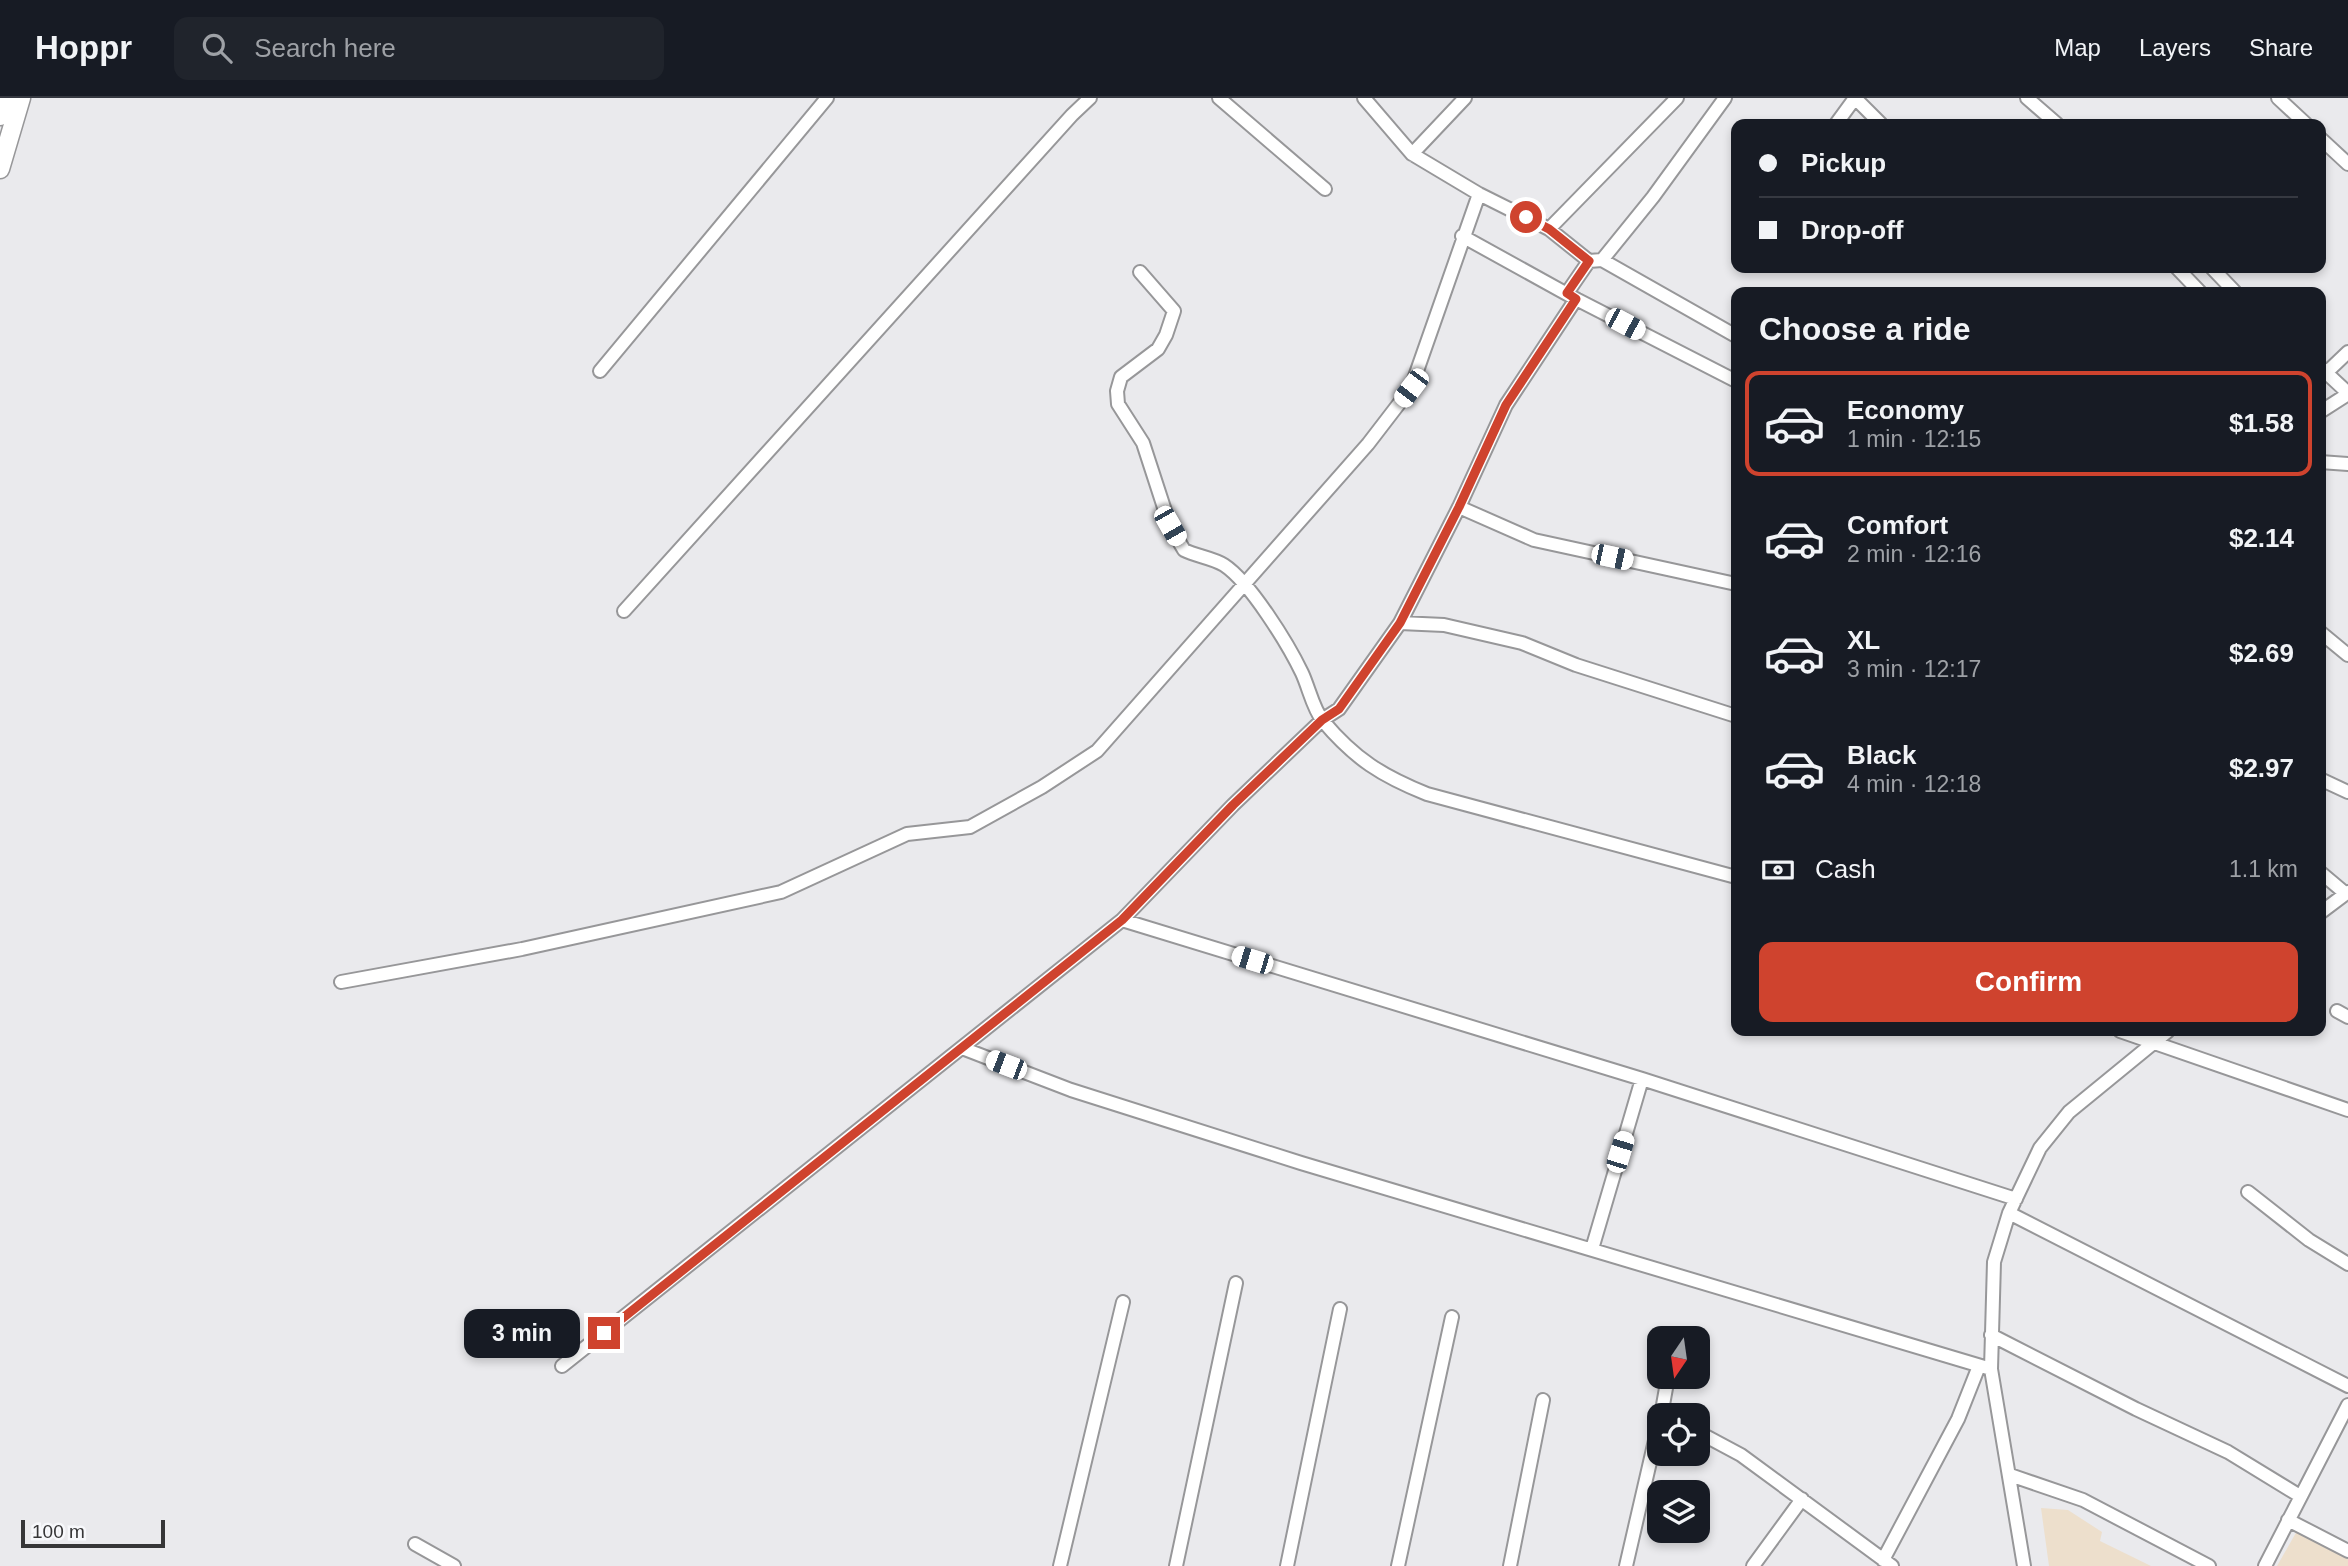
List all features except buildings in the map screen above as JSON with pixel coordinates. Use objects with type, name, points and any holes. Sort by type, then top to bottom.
[{"type":"highway","points":[[0,116],[5,98]]},
{"type":"highway","points":[[0,169],[21,98]]},
{"type":"street","points":[[600,371],[827,98]]},
{"type":"street","points":[[624,611],[1090,98]]},
{"type":"street","points":[[1219,98],[1325,190]]},
{"type":"street","points":[[1364,98],[1412,154],[1479,194],[1549,229],[1595,260],[1731,333]]},
{"type":"street","points":[[1412,154],[1465,98]]},
{"type":"street","points":[[1549,229],[1677,98]]},
{"type":"street","points":[[562,1366],[1122,920],[1233,805],[1322,720],[1339,709],[1400,623],[1459,507],[1506,405],[1572,296],[1595,260],[1653,197],[1725,98]]},
{"type":"street","points":[[1840,119],[1855,98],[1876,119]]},
{"type":"street","points":[[2027,98],[2051,119]]},
{"type":"street","points":[[2278,98],[2301,119]]},
{"type":"street","points":[[2326,144],[2348,164]]},
{"type":"street","points":[[341,982],[522,949],[781,891],[907,834],[970,827],[1042,787],[1097,751],[1368,444],[1411,388],[1462,236],[1479,194]]},
{"type":"street","points":[[1462,236],[1731,378]]},
{"type":"street","points":[[1140,272],[1174,311],[1158,349],[1121,377],[1117,391],[1118,404],[1143,443],[1170,526],[1184,550],[1223,564],[1243,584],[1266,613],[1300,670],[1322,720],[1366,763],[1390,779],[1427,793],[1731,876]]},
{"type":"street","points":[[2182,273],[2195,287]]},
{"type":"street","points":[[2217,273],[2230,287]]},
{"type":"street","points":[[2326,368],[2348,352]]},
{"type":"street","points":[[2326,372],[2348,394],[2326,408]]},
{"type":"street","points":[[2326,462],[2348,464]]},
{"type":"street","points":[[1459,507],[1534,540],[1731,583]]},
{"type":"street","points":[[1400,623],[1444,625],[1522,643],[1576,665],[1731,714]]},
{"type":"street","points":[[2326,637],[2348,655]]},
{"type":"street","points":[[2326,782],[2348,792]]},
{"type":"street","points":[[2326,877],[2347,893],[2326,909]]},
{"type":"street","points":[[1122,920],[1642,1079],[2016,1199]]},
{"type":"street","points":[[2134,1036],[2348,1110]]},
{"type":"street","points":[[1710,1438],[1741,1455],[1888,1564],[1985,1367],[1991,1335],[1994,1262],[2009,1213],[2040,1148],[2069,1112],[2162,1036]]},
{"type":"street","points":[[962,1048],[1071,1090],[1301,1163],[1985,1367]]},
{"type":"street","points":[[1592,1248],[1642,1079]]},
{"type":"street","points":[[2248,1192],[2309,1240],[2348,1264]]},
{"type":"street","points":[[2009,1213],[2348,1386]]},
{"type":"street","points":[[1176,1566],[1236,1283]]},
{"type":"street","points":[[1060,1566],[1123,1302]]},
{"type":"street","points":[[1287,1566],[1340,1309]]},
{"type":"street","points":[[1398,1566],[1451,1317]]},
{"type":"street","points":[[1991,1335],[2136,1409],[2228,1452],[2300,1496]]},
{"type":"street","points":[[1985,1367],[2010,1475],[2024,1566]]},
{"type":"street","points":[[1510,1566],[1543,1400]]},
{"type":"street","points":[[2265,1566],[2348,1405]]},
{"type":"street","points":[[1626,1566],[1650,1466]]},
{"type":"street","points":[[2010,1475],[2083,1500],[2209,1566]]},
{"type":"street","points":[[1753,1566],[1802,1499]]},
{"type":"street","points":[[2288,1520],[2348,1551]]},
{"type":"street","points":[[415,1544],[454,1566]]},
{"type":"shaded area","points":[[2041,1508],[2068,1510],[2102,1532],[2100,1541],[2151,1566],[2049,1566]]},
{"type":"shaded area","points":[[2297,1531],[2348,1558],[2348,1566],[2277,1566]]},
{"type":"route","points":[[604,1333],[1122,920],[1233,805],[1322,720],[1339,709],[1400,623],[1459,507],[1506,405],[1576,299],[1567,293],[1589,261],[1549,229],[1526,217]]}]
